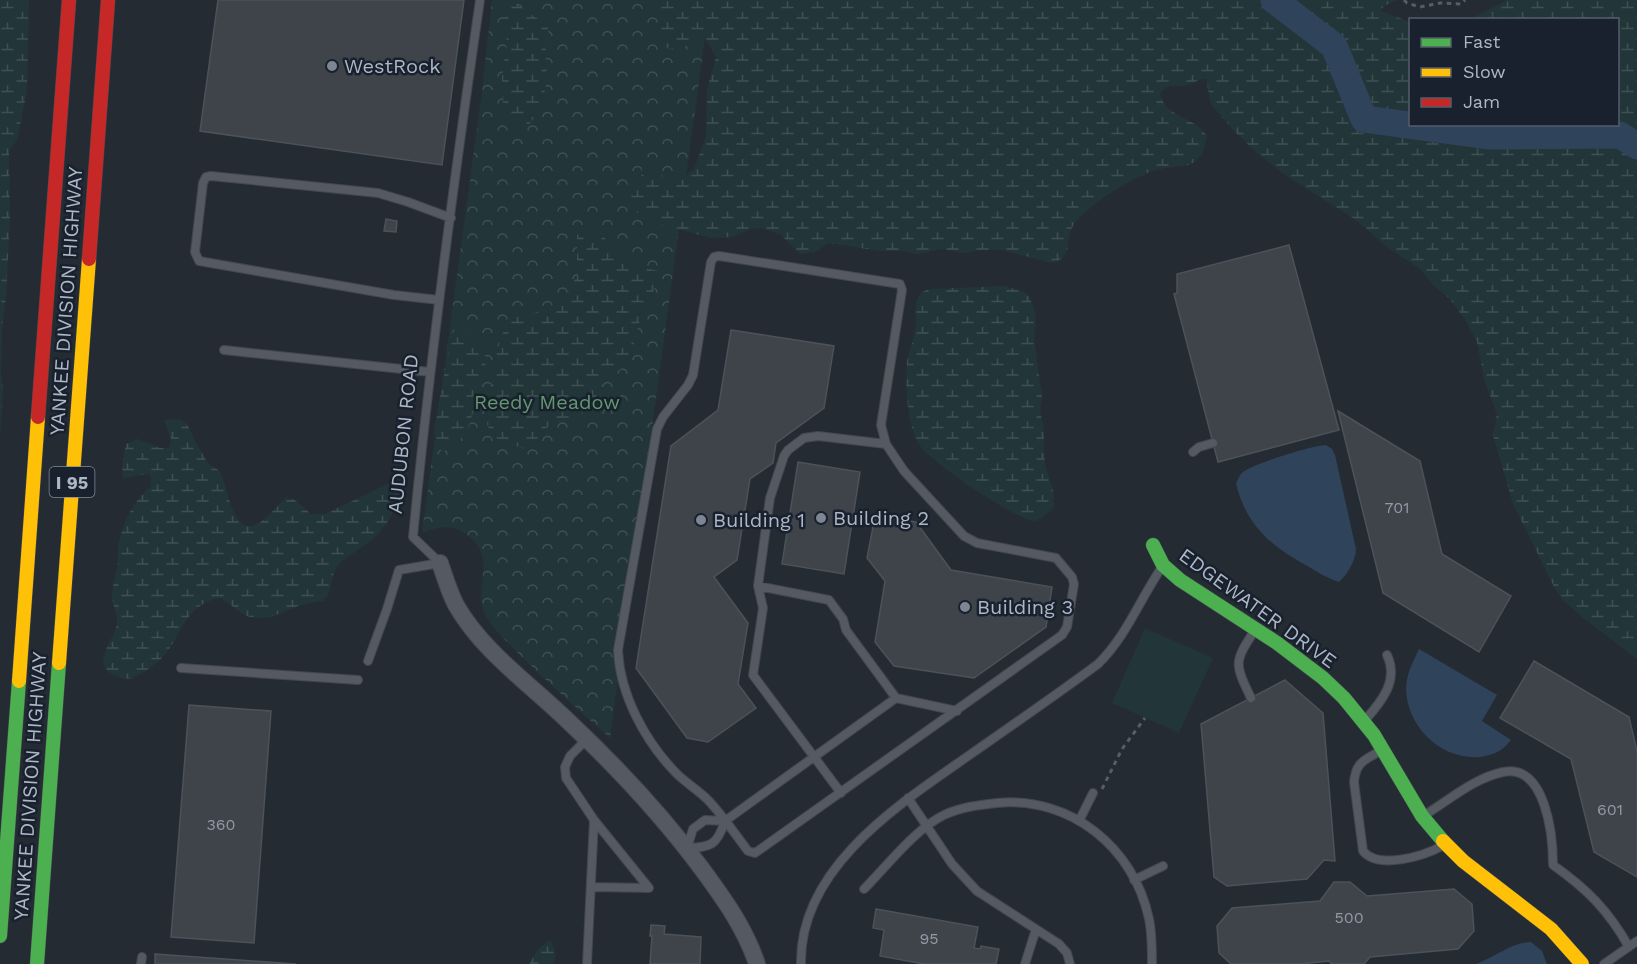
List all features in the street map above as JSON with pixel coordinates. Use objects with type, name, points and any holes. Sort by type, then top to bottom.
[{"type":"main road","name":"YANKEE DIVISION HIGHWAY","points":[[0,936],[69,0]]},
{"type":"main road","name":"YANKEE DIVISION HIGHWAY","points":[[37,964],[108,0]]},
{"type":"main road","name":"EDGEWATER DRIVE","points":[[1153,545],[1163,565],[1180,580],[1313,669],[1335,689],[1364,721],[1407,793],[1445,843],[1469,866],[1549,925],[1582,964]]},
{"type":"street","name":"AUDUBON ROAD","points":[[440,563],[456,605],[475,632],[639,791],[687,848],[733,912],[757,964]]},
{"type":"lane","name":"AUDUBON ROAD","points":[[440,563],[413,537],[430,372],[455,172],[480,0]]},
{"type":"lane","points":[[440,300],[394,295],[201,261],[196,258],[195,252],[203,183],[206,177],[211,176],[378,193],[451,218]]},
{"type":"lane","points":[[719,256],[900,284],[902,290],[880,425],[886,444],[916,485],[964,536],[977,543],[1056,558],[1073,580],[1064,634],[957,711],[755,854],[748,852],[705,796],[675,772],[639,722],[623,684],[618,650],[657,429],[661,420],[692,379],[711,262],[714,258],[719,256]]},
{"type":"lane","points":[[224,350],[430,372]]},
{"type":"lane","points":[[841,793],[753,675],[763,608],[758,586],[770,498],[788,450],[798,441],[811,437],[886,444]]},
{"type":"lane","points":[[1193,452],[1199,447],[1214,443]]},
{"type":"lane","points":[[368,662],[399,570],[440,563]]},
{"type":"lane","points":[[801,964],[800,951],[815,898],[840,862],[908,798],[1098,664],[1120,638],[1149,585],[1163,565]]},
{"type":"lane","points":[[758,586],[830,601],[843,619],[846,630],[896,698],[957,711]]},
{"type":"lane","points":[[1251,698],[1239,673],[1238,661],[1242,650],[1256,630]]},
{"type":"lane","points":[[1364,721],[1381,702],[1390,681],[1392,669],[1387,655]]},
{"type":"lane","points":[[181,668],[358,680]]},
{"type":"lane","points":[[725,821],[705,820],[693,829],[687,848],[707,848],[719,838],[725,821],[896,698]]},
{"type":"lane","points":[[587,739],[570,756],[565,767],[566,778],[594,820],[649,888],[591,887]]},
{"type":"lane","points":[[1382,750],[1360,764],[1355,772],[1354,782],[1363,851],[1370,858],[1377,860],[1404,859],[1426,854],[1445,843]]},
{"type":"lane","points":[[1423,816],[1463,790],[1496,774],[1512,771],[1528,777],[1542,798],[1553,849],[1553,865],[1578,883],[1600,904],[1633,944],[1604,964]]},
{"type":"lane","points":[[1079,820],[1096,795]]},
{"type":"lane","points":[[908,798],[952,864],[977,891],[1064,948],[1070,964]]},
{"type":"lane","points":[[864,889],[926,827],[941,817],[966,807],[1018,801],[1051,808],[1079,820],[1100,834],[1109,843],[1134,880],[1149,918],[1152,964]]},
{"type":"lane","points":[[586,964],[594,820]]},
{"type":"lane","points":[[1134,880],[1163,866]]},
{"type":"lane","points":[[1025,964],[1036,928]]},
{"type":"path","points":[[1404,0],[1420,7],[1440,3],[1461,4],[1465,0]]},
{"type":"path","points":[[1096,795],[1122,748],[1145,718]]},
{"type":"green space","points":[[0,0],[29,0],[27,91],[17,140],[9,151],[10,217],[6,297],[2,327],[3,392],[0,439]]},
{"type":"green space","name":"Reedy Meadow","points":[[492,0],[710,0],[610,738],[530,665],[489,621],[482,606],[481,596],[483,558],[472,539],[448,527],[435,528],[422,533],[482,91]]},
{"type":"green space","points":[[659,0],[1398,0],[1384,6],[1381,11],[1409,22],[1409,126],[1619,126],[1619,18],[1473,18],[1507,0],[1637,0],[1637,659],[1583,618],[1561,598],[1554,587],[1513,504],[1493,435],[1497,414],[1485,382],[1477,342],[1464,318],[1448,297],[1434,286],[1420,269],[1387,247],[1356,220],[1288,177],[1256,152],[1211,104],[1206,79],[1184,86],[1171,86],[1160,93],[1167,107],[1202,129],[1207,136],[1199,158],[1188,165],[1147,173],[1103,198],[1073,226],[1066,254],[1059,260],[1052,263],[1002,250],[978,250],[964,253],[942,249],[917,254],[829,243],[815,252],[800,254],[781,235],[762,228],[751,229],[732,237],[710,238],[654,222],[629,208],[626,198],[641,180],[642,168],[651,167],[667,179],[680,179],[694,169],[706,136],[707,89],[716,57],[706,40],[701,37],[677,50],[664,47],[659,32]]},
{"type":"green space","points":[[514,3],[542,22],[548,32],[547,79],[544,95],[536,114],[525,129],[520,129],[513,122],[503,103],[502,77],[507,43],[504,15],[505,7]]},
{"type":"green space","points":[[591,230],[601,230],[610,246],[633,263],[660,271],[654,290],[642,312],[631,355],[622,368],[606,379],[593,402],[582,413],[575,418],[557,422],[546,428],[528,450],[493,436],[487,424],[497,350],[508,319],[542,311],[563,299],[577,276],[577,235]]},
{"type":"green space","points":[[1004,286],[1024,292],[1030,298],[1036,316],[1034,339],[1042,396],[1040,411],[1044,429],[1045,465],[1053,489],[1054,506],[1036,521],[1026,519],[995,502],[958,478],[929,455],[916,439],[908,406],[907,362],[915,332],[916,305],[919,295],[931,289]]},
{"type":"green space","points":[[456,323],[484,350],[486,360],[483,382],[467,431],[443,452],[436,445],[434,430]]},
{"type":"green space","points":[[179,419],[188,426],[207,462],[220,472],[233,511],[244,525],[252,526],[262,521],[286,498],[295,500],[311,514],[325,514],[392,482],[396,483],[398,498],[392,515],[381,531],[336,568],[329,593],[323,600],[263,618],[247,616],[220,598],[207,602],[190,615],[159,661],[131,679],[121,678],[108,671],[104,664],[105,652],[117,618],[112,594],[118,563],[118,549],[129,514],[151,486],[151,476],[148,474],[123,478],[122,465],[126,444],[137,439],[160,448],[169,448],[171,439],[164,420]]},
{"type":"green space","points":[[1145,628],[1213,658],[1179,733],[1112,703]]},
{"type":"green space","points":[[550,940],[555,955],[553,964],[529,964],[538,949]]},
{"type":"water","points":[[1326,445],[1335,455],[1356,549],[1350,567],[1339,582],[1324,576],[1284,552],[1263,534],[1247,512],[1236,484],[1243,472],[1259,464]]},
{"type":"water","points":[[1419,649],[1497,695],[1482,721],[1511,740],[1505,747],[1480,757],[1452,753],[1440,747],[1420,728],[1412,716],[1406,689],[1412,663]]},
{"type":"water","points":[[1531,942],[1542,951],[1547,964],[1476,964],[1510,947]]},
{"type":"building","name":"WestRock","points":[[218,0],[464,0],[442,165],[200,131]]},
{"type":"building","points":[[386,219],[397,221],[396,232],[384,231]]},
{"type":"building","points":[[1289,245],[1339,430],[1218,462],[1174,294],[1177,293],[1177,274]]},
{"type":"building","name":"Building 1","points":[[731,330],[834,346],[824,408],[776,443],[773,463],[750,479],[737,560],[714,577],[748,623],[738,684],[756,708],[708,742],[687,738],[636,668],[671,446],[718,410]]},
{"type":"building","points":[[1338,411],[1420,461],[1442,554],[1511,596],[1479,652],[1383,593]]},
{"type":"building","name":"Building 2","points":[[798,462],[860,472],[844,574],[782,564]]},
{"type":"building","name":"Building 3","points":[[875,516],[916,522],[951,570],[1052,587],[1046,627],[974,678],[894,666],[875,642],[885,581],[867,558]]},
{"type":"building","points":[[1534,661],[1629,717],[1637,751],[1637,877],[1594,852],[1571,759],[1500,718]]},
{"type":"building","points":[[1285,680],[1323,713],[1335,861],[1324,860],[1307,879],[1227,886],[1214,877],[1201,724]]},
{"type":"building","points":[[189,705],[271,711],[254,943],[171,937]]},
{"type":"building","points":[[1334,882],[1350,882],[1367,896],[1454,889],[1472,904],[1474,931],[1458,949],[1370,957],[1364,964],[1332,964],[1329,961],[1300,964],[1231,964],[1219,953],[1217,926],[1232,908],[1320,901]]},
{"type":"building","points":[[876,909],[978,927],[974,948],[980,949],[981,946],[999,949],[996,964],[924,964],[880,956],[884,930],[873,928]]},
{"type":"building","points":[[651,925],[665,926],[664,934],[701,937],[700,964],[650,964]]},
{"type":"building","points":[[155,954],[296,964],[155,964]]},
{"type":"waterway","points":[[1274,0],[1334,46],[1364,119],[1409,125]]},
{"type":"waterway","points":[[1416,126],[1490,136],[1620,135],[1637,146]]},
{"type":"traffic: fast","points":[[1153,545],[1163,565],[1180,580],[1277,643],[1323,678],[1344,698],[1374,735],[1422,816],[1443,841]]},
{"type":"traffic: fast","points":[[37,964],[59,663]]},
{"type":"traffic: fast","points":[[0,936],[19,681]]},
{"type":"traffic: slow","points":[[59,663],[89,259]]},
{"type":"traffic: slow","points":[[19,681],[38,417]]},
{"type":"traffic: slow","points":[[1443,841],[1463,861],[1551,929],[1582,964]]},
{"type":"traffic: jam","points":[[38,417],[69,0]]},
{"type":"traffic: jam","points":[[89,259],[108,0]]},
{"type":"place","name":"WestRock","points":[[332,66]]},
{"type":"place","name":"Building 2","points":[[821,518]]},
{"type":"place","name":"Building 1","points":[[701,520]]},
{"type":"place","name":"Building 3","points":[[965,607]]}]
